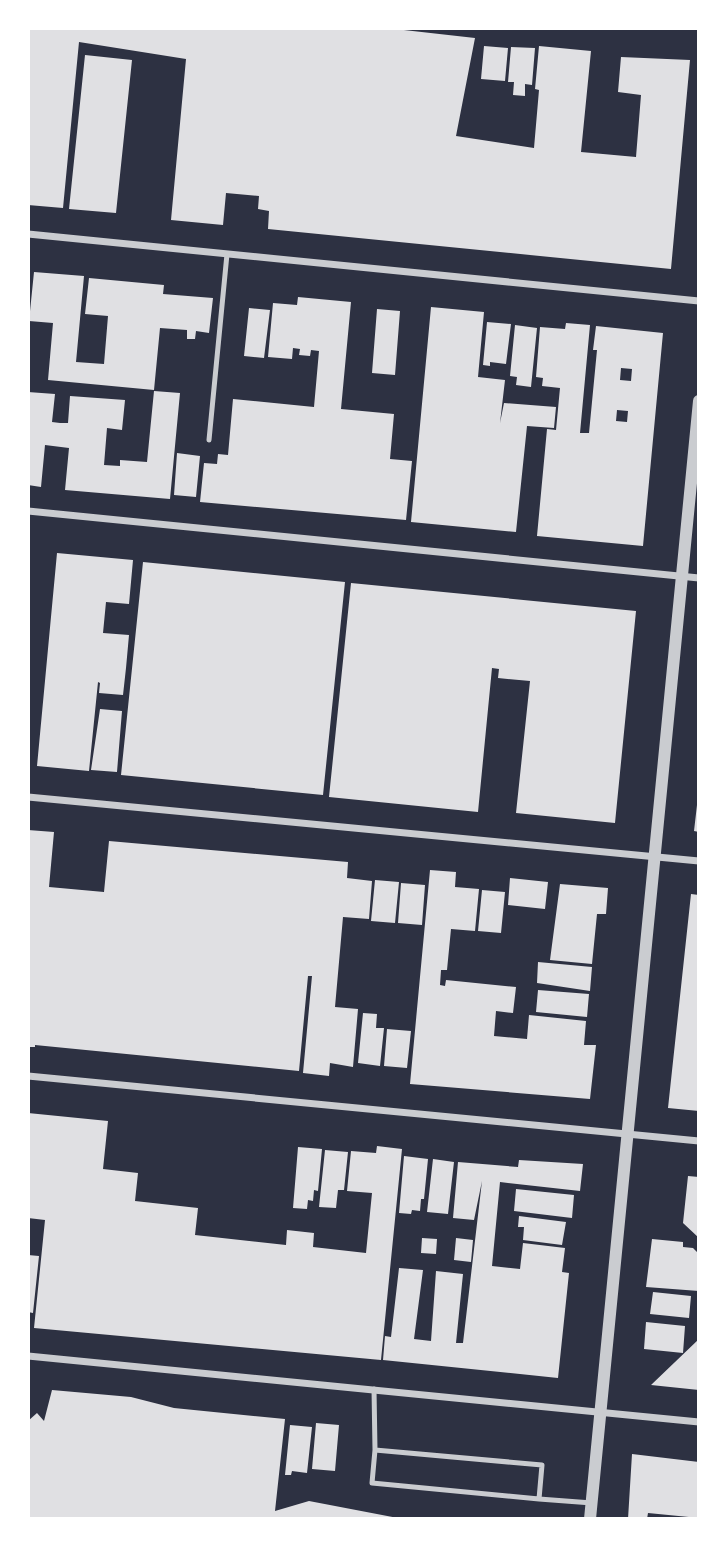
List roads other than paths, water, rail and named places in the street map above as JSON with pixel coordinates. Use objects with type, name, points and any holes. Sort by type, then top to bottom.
[{"type":"street","points":[[28,234],[699,301]]},
{"type":"street","points":[[590,1519],[699,401]]},
{"type":"street","points":[[28,511],[699,578]]},
{"type":"street","points":[[28,797],[699,862]]},
{"type":"street","points":[[28,1076],[699,1140]]},
{"type":"street","points":[[28,1356],[699,1422]]},
{"type":"lane","points":[[209,440],[227,254]]},
{"type":"lane","points":[[374,1389],[375,1450],[372,1483],[592,1503]]},
{"type":"lane","points":[[375,1450],[542,1465],[539,1499]]}]
